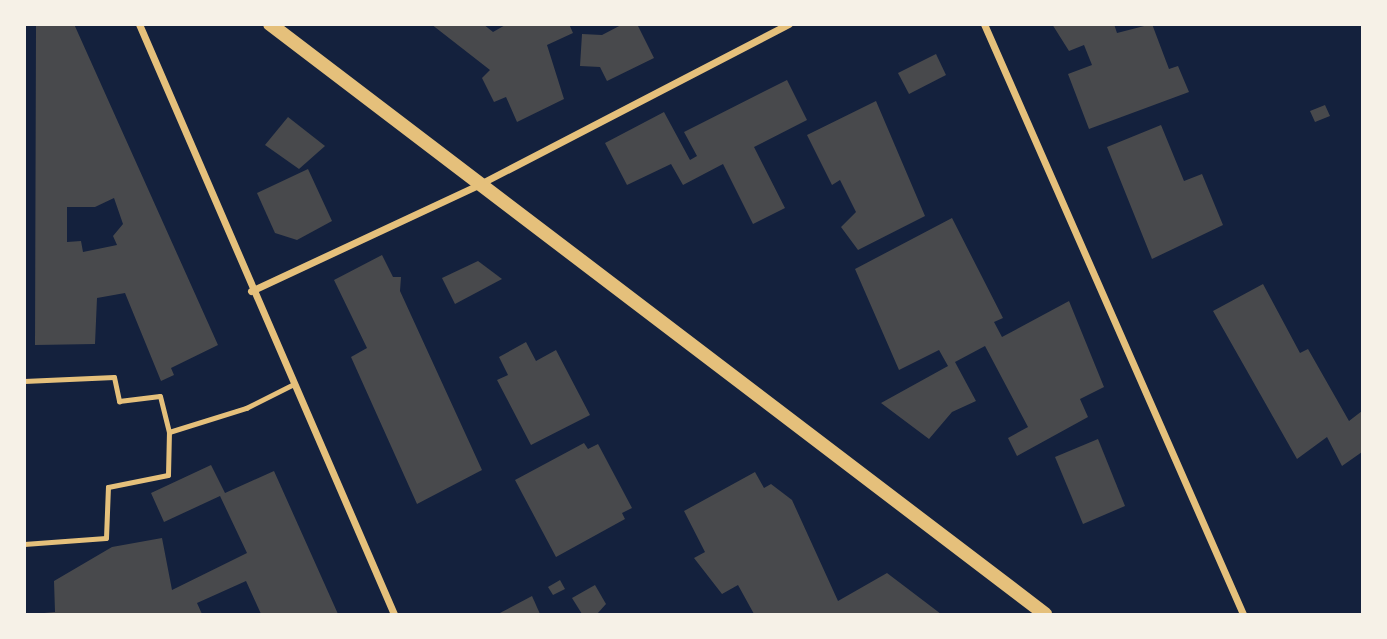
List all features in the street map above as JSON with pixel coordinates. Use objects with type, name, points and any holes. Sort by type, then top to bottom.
[{"type":"main road","points":[[270,24],[478,185],[1045,614]]},
{"type":"street","points":[[139,24],[251,291],[394,614]]},
{"type":"street","points":[[251,291],[478,185],[789,24]]},
{"type":"street","points":[[984,24],[1243,614]]},
{"type":"lane","points":[[24,382],[114,377],[119,401],[160,396],[169,432],[168,475],[108,487],[106,538],[24,544]]},
{"type":"lane","points":[[169,432],[246,408],[294,384]]},
{"type":"building","points":[[36,24],[74,24],[218,345],[171,368],[174,375],[161,381],[125,293],[97,298],[95,344],[35,345]],"holes":[[[114,198],[123,224],[113,236],[117,245],[83,252],[81,241],[67,242],[67,207],[95,207]]]},
{"type":"building","points":[[431,24],[483,24],[493,32],[507,24],[569,24],[573,33],[547,45],[564,99],[517,122],[506,97],[494,102],[482,78],[490,70]]},
{"type":"building","points":[[623,24],[637,24],[654,58],[607,81],[600,67],[580,66],[582,34],[602,35]]},
{"type":"building","points":[[1052,24],[1114,24],[1117,33],[1152,24],[1169,69],[1178,66],[1189,92],[1089,129],[1068,74],[1092,65],[1084,45],[1069,51]]},
{"type":"building","points":[[936,54],[946,75],[909,94],[898,73]]},
{"type":"building","points":[[787,80],[807,120],[754,147],[785,208],[753,224],[723,164],[683,185],[671,164],[627,185],[605,143],[664,112],[690,160],[697,156],[684,132]]},
{"type":"building","points":[[876,101],[925,216],[858,250],[841,227],[856,212],[840,180],[832,185],[807,135]]},
{"type":"building","points":[[1325,105],[1330,116],[1315,122],[1310,111]]},
{"type":"building","points":[[288,117],[325,146],[299,169],[265,145]]},
{"type":"building","points":[[1161,125],[1184,181],[1202,174],[1223,225],[1152,259],[1107,147]]},
{"type":"building","points":[[308,169],[332,221],[297,240],[275,233],[257,193]]},
{"type":"building","points":[[952,218],[1003,318],[994,322],[1002,337],[1069,301],[1104,387],[1080,399],[1088,417],[1017,456],[1008,438],[1028,427],[985,346],[955,362],[976,401],[952,412],[929,439],[881,403],[948,366],[939,350],[899,370],[855,269]]},
{"type":"building","points":[[382,255],[393,277],[401,277],[400,291],[482,470],[417,504],[351,357],[367,348],[334,280]]},
{"type":"building","points":[[478,261],[502,279],[455,304],[442,278]]},
{"type":"building","points":[[1263,284],[1300,353],[1308,349],[1349,421],[1362,411],[1362,452],[1342,466],[1327,437],[1297,459],[1213,311]]},
{"type":"building","points":[[526,342],[536,361],[556,350],[590,415],[531,445],[497,380],[508,375],[499,357]]},
{"type":"building","points":[[1098,439],[1125,506],[1083,524],[1055,457]]},
{"type":"building","points":[[584,443],[588,449],[598,444],[632,508],[622,513],[625,519],[556,557],[515,480]]},
{"type":"building","points":[[211,465],[225,493],[274,471],[338,614],[261,614],[246,581],[197,603],[202,614],[33,614],[55,612],[54,581],[112,547],[162,538],[172,590],[247,553],[220,496],[164,522],[151,493]]},
{"type":"building","points":[[755,472],[764,488],[771,484],[792,500],[838,601],[887,573],[941,614],[754,614],[738,585],[722,594],[694,558],[705,552],[684,511]]},
{"type":"building","points":[[560,580],[565,589],[553,595],[548,587]]},
{"type":"building","points":[[595,585],[606,604],[597,614],[582,614],[572,598]]},
{"type":"building","points":[[532,596],[540,614],[498,614]]}]
